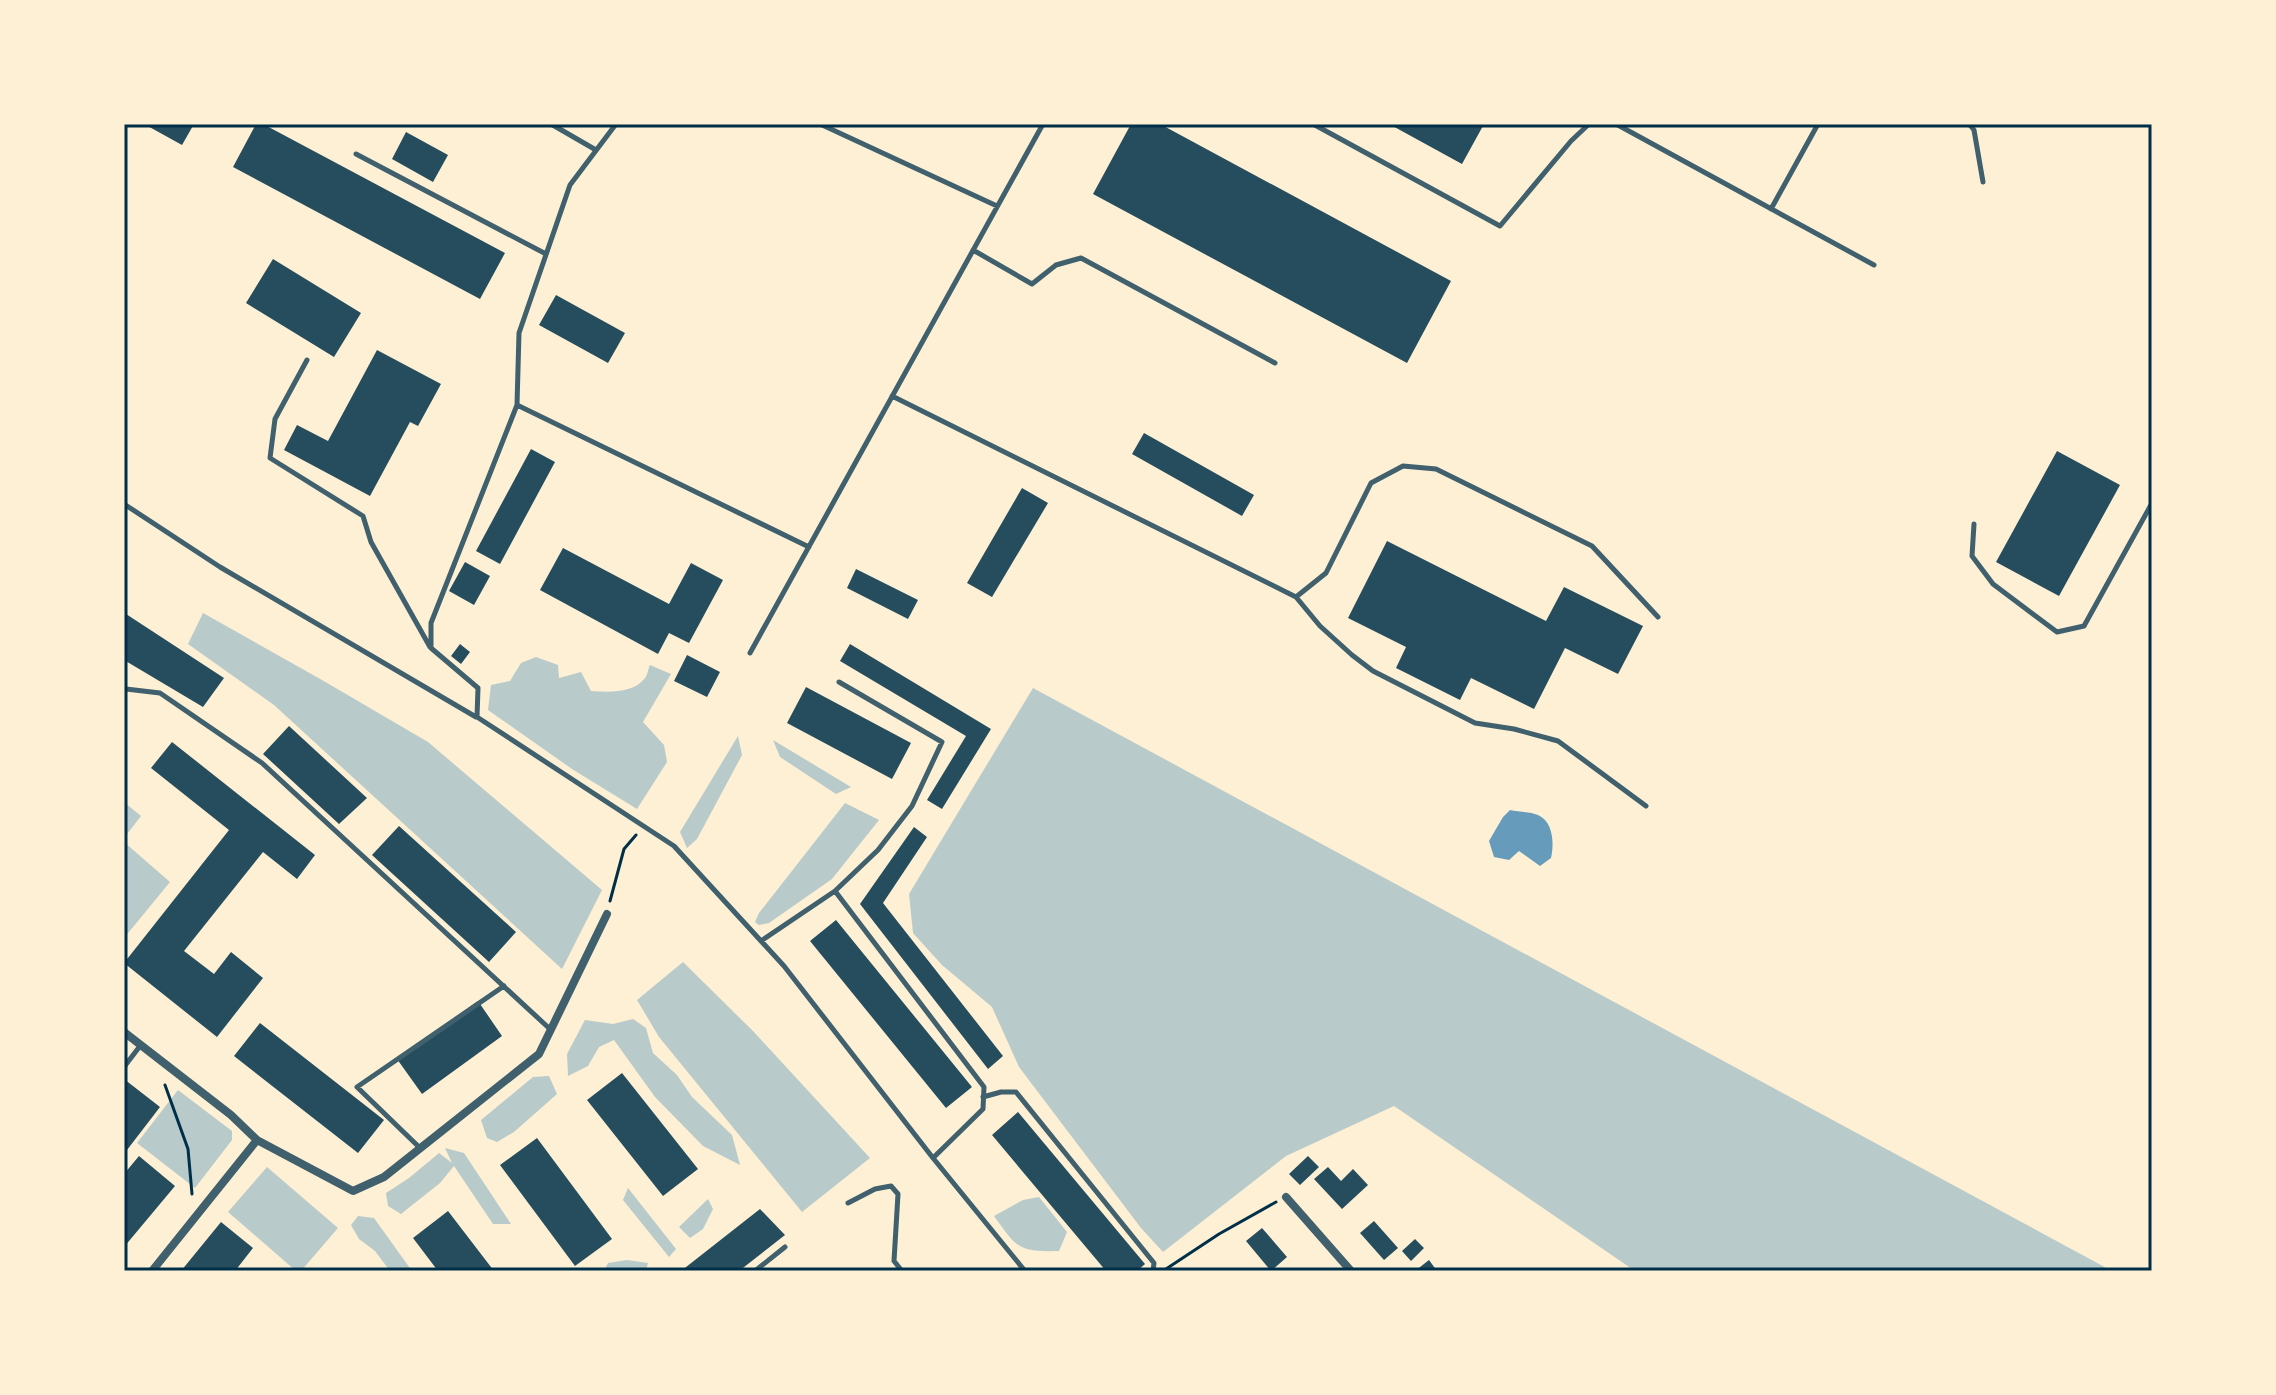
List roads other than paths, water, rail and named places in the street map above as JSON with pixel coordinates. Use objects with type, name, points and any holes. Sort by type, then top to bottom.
[{"type":"street","points":[[124,1032],[231,1115],[257,1140],[353,1191],[384,1177],[539,1054],[607,914]]},
{"type":"street","points":[[152,1271],[257,1140]]},
{"type":"street","points":[[1286,1197],[1351,1271]]},
{"type":"lane","points":[[551,124],[596,150]]},
{"type":"lane","points":[[431,648],[431,623],[517,405],[519,333],[570,185],[616,124]]},
{"type":"lane","points":[[820,124],[997,206]]},
{"type":"lane","points":[[750,653],[1043,124]]},
{"type":"lane","points":[[1313,124],[1500,226],[1589,124]]},
{"type":"lane","points":[[1616,124],[1874,265]]},
{"type":"lane","points":[[1771,209],[1818,124]]},
{"type":"lane","points":[[1969,124],[1974,130],[1983,182]]},
{"type":"lane","points":[[356,154],[546,254]]},
{"type":"lane","points":[[973,250],[1032,284],[1056,265],[1081,258],[1275,363]]},
{"type":"lane","points":[[307,360],[275,419],[270,458],[363,516],[371,542],[431,648],[478,688],[477,717]]},
{"type":"lane","points":[[892,396],[1296,597],[1320,626],[1373,671],[1475,723],[1514,729],[1558,741],[1646,806]]},
{"type":"lane","points":[[517,405],[809,547]]},
{"type":"lane","points":[[1296,597],[1326,573],[1371,483],[1403,466],[1436,469],[1592,546],[1658,617]]},
{"type":"lane","points":[[1974,524],[1972,556],[1993,584],[2057,632],[2084,626],[2152,503]]},
{"type":"lane","points":[[124,504],[220,567],[477,717],[674,846],[784,966],[1025,1271]]},
{"type":"lane","points":[[761,941],[835,891],[878,850],[912,806],[942,742],[839,682]]},
{"type":"lane","points":[[124,691],[160,693],[262,763],[551,1030]]},
{"type":"lane","points":[[835,891],[984,1087],[983,1109],[933,1158]]},
{"type":"lane","points":[[421,1148],[357,1087],[504,986]]},
{"type":"lane","points":[[124,1067],[141,1045]]},
{"type":"lane","points":[[983,1097],[1016,1092],[1154,1263],[1153,1271]]},
{"type":"lane","points":[[848,1203],[875,1189],[891,1186],[898,1194],[894,1261],[902,1271]]},
{"type":"lane","points":[[755,1271],[785,1247]]},
{"type":"water","points":[[1510,810],[1538,815],[1547,823],[1552,834],[1552,853],[1551,858],[1540,866],[1519,851],[1509,860],[1494,857],[1489,841]]}]
